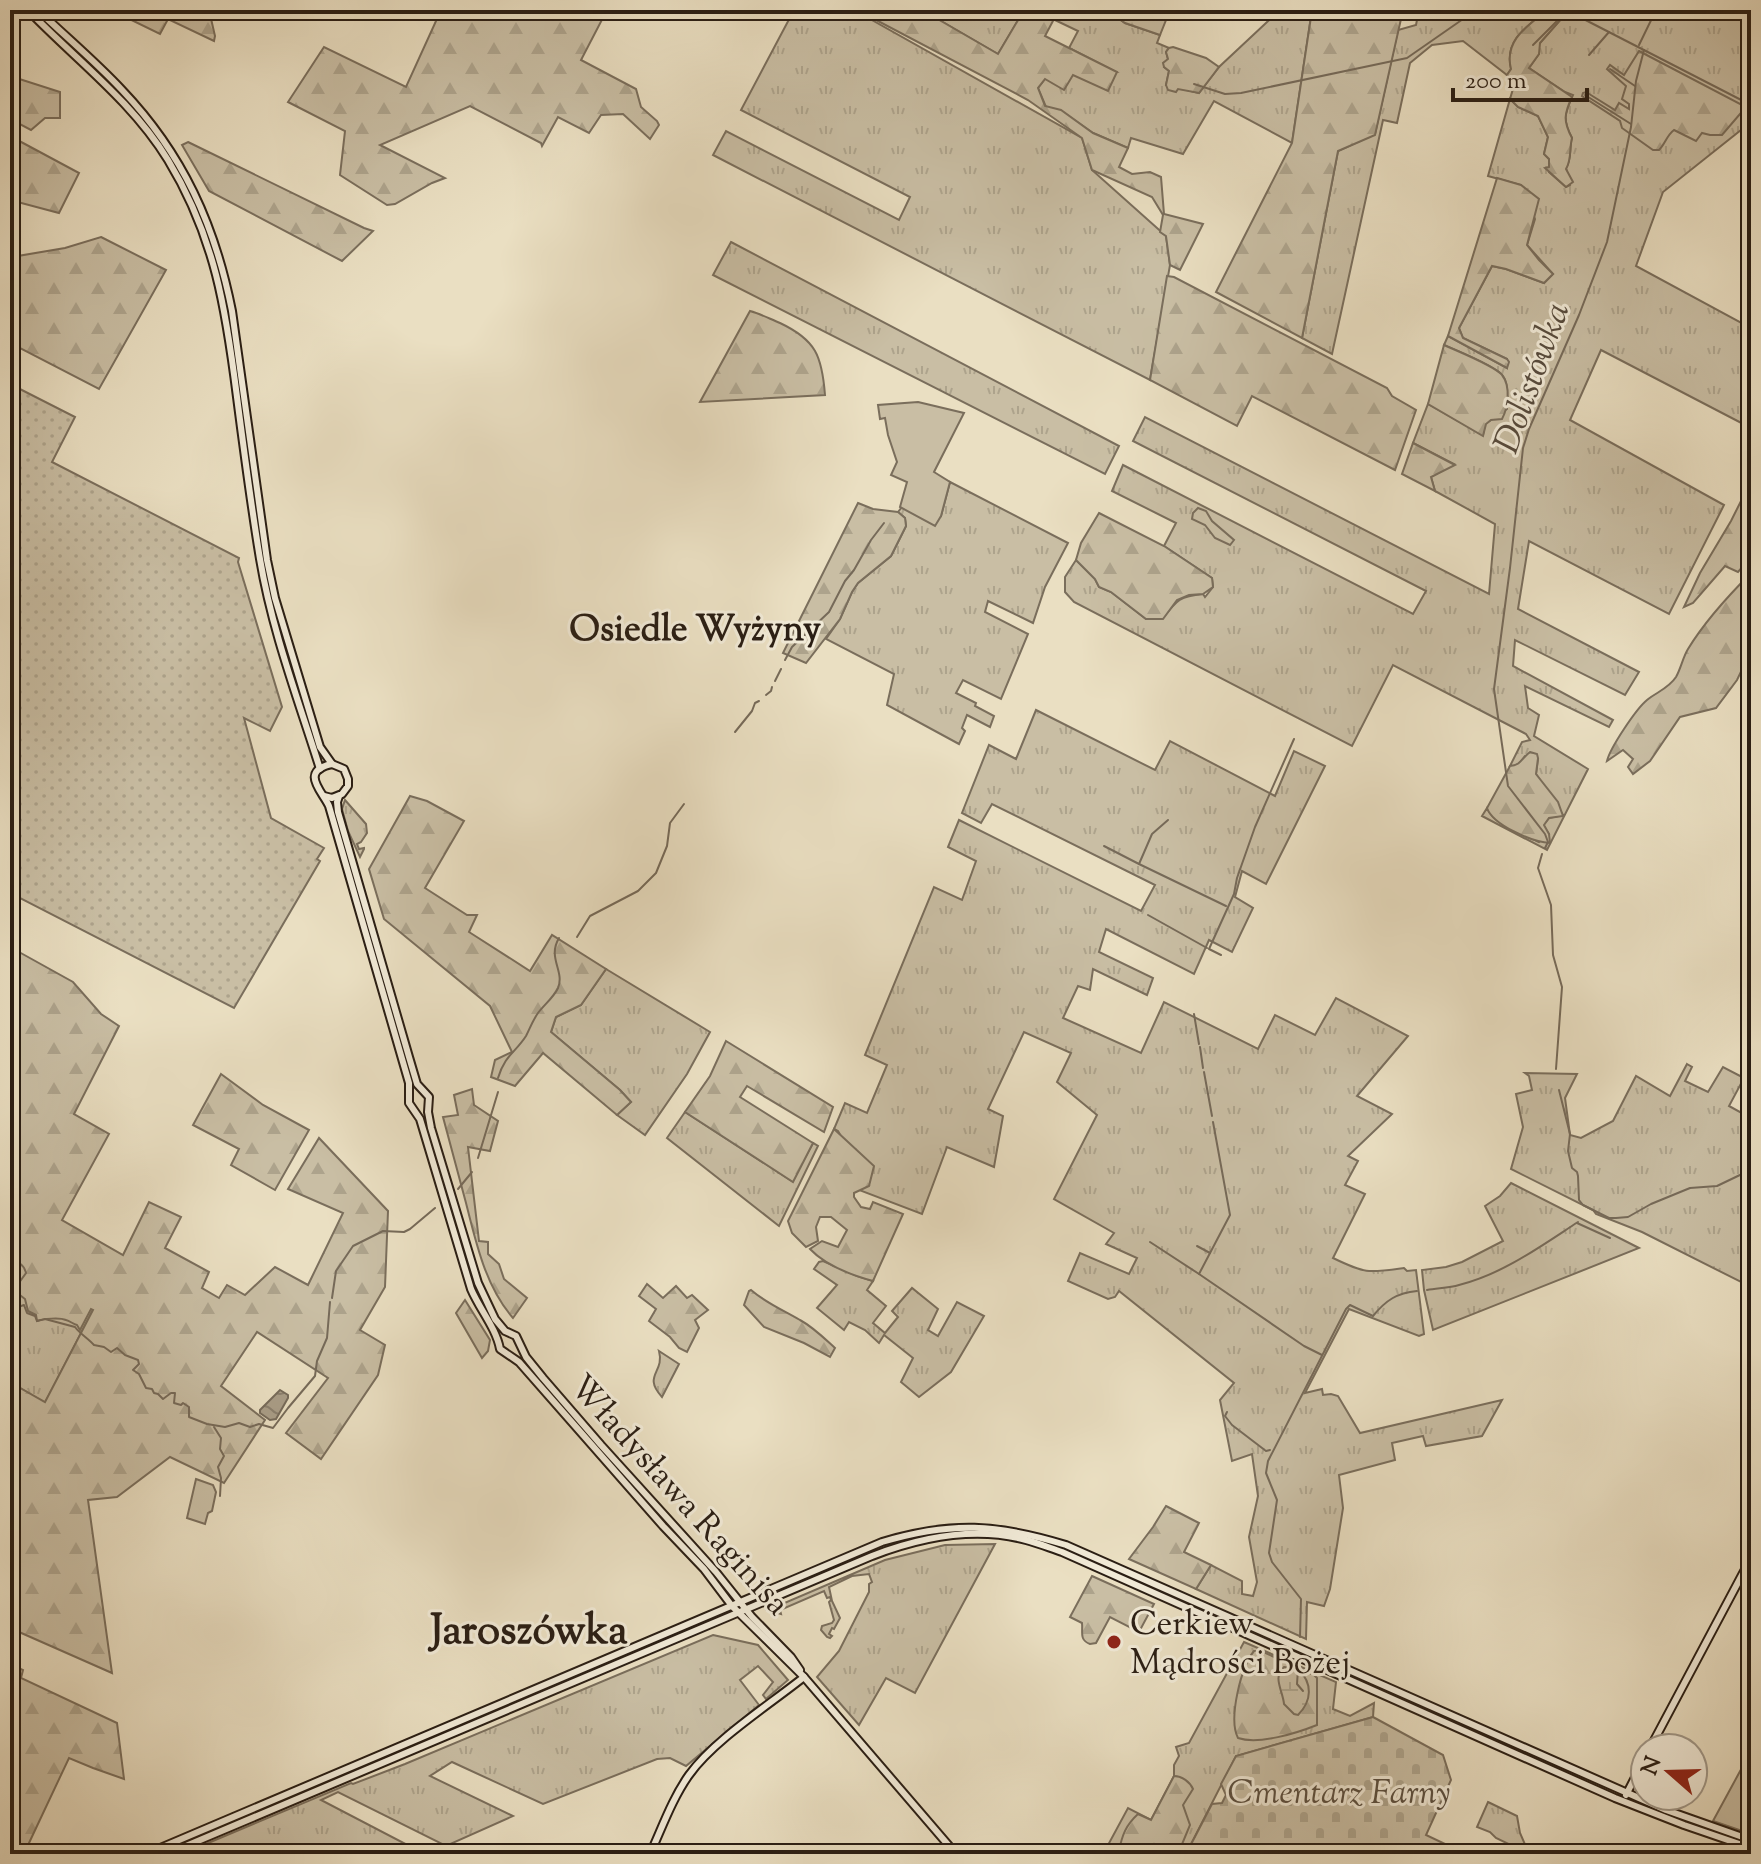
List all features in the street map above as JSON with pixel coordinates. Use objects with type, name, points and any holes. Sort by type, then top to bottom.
[{"type":"main road","points":[[28,10],[118,96],[148,131],[167,158],[199,220],[213,260],[225,312],[255,531],[268,600],[320,769]]},
{"type":"main road","points":[[38,10],[122,90],[153,127],[173,155],[206,218],[220,259],[232,311],[262,530],[275,598],[316,738],[323,753],[332,764],[344,769],[348,779],[346,789],[339,796],[324,796]]},
{"type":"main road","points":[[332,764],[320,769],[315,776],[315,785],[329,806],[409,1083],[409,1103],[420,1119],[471,1289],[499,1341],[501,1351],[510,1354],[519,1345],[516,1336],[502,1328],[495,1319],[478,1283],[431,1128],[429,1097],[417,1084],[345,836],[337,805],[339,796]]},
{"type":"main road","points":[[409,1096],[414,1090],[423,1090]]},
{"type":"main road","points":[[414,1109],[421,1110],[429,1104]]},
{"type":"main road","points":[[499,1341],[503,1335],[510,1333]]},
{"type":"main road","name":"Władysława Raginisa","points":[[519,1345],[557,1395],[699,1563],[742,1611],[791,1657],[804,1677],[956,1854]]},
{"type":"main road","name":"Władysława Raginisa","points":[[510,1354],[649,1504]]},
{"type":"main road","points":[[146,1854],[742,1611],[882,1542],[945,1528],[997,1528],[1066,1545],[1346,1673],[1683,1817],[1751,1840]]},
{"type":"main road","points":[[1659,1732],[1751,1558]]},
{"type":"main road","points":[[167,1854],[736,1604],[789,1586]]},
{"type":"main road","points":[[1346,1673],[1571,1778],[1684,1825],[1751,1848]]},
{"type":"main road","points":[[650,1854],[684,1783],[697,1765],[733,1732],[804,1677]]},
{"type":"main road","points":[[1571,1778],[1575,1770]]},
{"type":"main road","points":[[1627,1802],[1629,1789]]},
{"type":"main road","points":[[244,1812],[241,1817],[246,1820]]},
{"type":"green space","points":[[111,10],[209,10],[214,41],[168,19],[160,34]]},
{"type":"green space","points":[[441,10],[607,10],[581,60],[636,89],[641,107],[659,125],[650,139],[623,114],[601,115],[589,133],[558,117],[542,146],[470,106],[380,145],[445,178],[395,204],[387,205],[340,175],[345,131],[288,102],[324,47],[406,87]]},
{"type":"green space","points":[[794,10],[854,10],[1082,138],[1092,170],[1166,236],[1170,265],[1150,380],[713,155],[726,131],[899,220],[910,197],[741,110]]},
{"type":"green space","points":[[857,10],[922,10],[998,54],[1024,10],[1034,10],[1054,19],[1045,36],[1117,72],[1108,91],[1073,75],[1064,90],[1045,79],[1038,88],[1045,106],[1061,110],[1093,133],[1128,148],[1119,167],[1132,174],[1150,172],[1161,177],[1164,214],[1203,224],[1180,270],[1170,265],[1166,236],[1160,232],[1163,215],[1152,197],[1092,170],[1082,138],[1028,100]]},
{"type":"green space","points":[[922,10],[1024,10],[998,54]]},
{"type":"green space","points":[[1034,10],[1107,10],[1125,23],[1160,35],[1157,43],[1169,48],[1164,67],[1169,71],[1166,85],[1199,93],[1219,67],[1280,10],[1312,10],[1292,143],[1214,101],[1183,154],[1131,138],[1128,148],[1093,133],[1061,111],[1046,107],[1038,88],[1045,79],[1116,72],[1069,48],[1078,31]]},
{"type":"green space","points":[[1107,10],[1170,10],[1160,35],[1125,23]]},
{"type":"green space","points":[[1312,10],[1403,10],[1375,135],[1338,151],[1302,338],[1216,292],[1292,143]]},
{"type":"green space","points":[[1419,10],[1546,11],[1518,36],[1511,50],[1511,69],[1507,75],[1463,41],[1432,45],[1410,63],[1397,123],[1383,120],[1332,354],[1302,338],[1338,151],[1375,134],[1398,30],[1416,25]]},
{"type":"green space","points":[[1544,10],[1569,10],[1540,43],[1539,54],[1529,68],[1572,97],[1566,118],[1572,138],[1566,169],[1573,182],[1566,187],[1545,168],[1549,167],[1549,159],[1544,154],[1548,137],[1538,116],[1518,107],[1510,99],[1515,82],[1507,75],[1511,69],[1514,43]]},
{"type":"green space","points":[[1569,10],[1751,10],[1751,122],[1663,192],[1636,266],[1751,328],[1751,428],[1601,350],[1570,420],[1724,505],[1669,614],[1529,541],[1518,609],[1639,672],[1625,695],[1515,640],[1513,666],[1613,720],[1609,727],[1525,686],[1528,708],[1539,715],[1534,736],[1588,769],[1547,850],[1482,816],[1487,808],[1502,824],[1539,842],[1549,834],[1543,825],[1549,818],[1563,815],[1536,774],[1538,759],[1525,756],[1519,764],[1510,766],[1522,742],[1530,740],[1526,734],[1393,665],[1352,746],[1074,602],[1065,592],[1065,577],[1076,560],[1099,587],[1111,592],[1146,619],[1163,618],[1180,600],[1203,594],[1205,597],[1213,587],[1212,578],[1164,546],[1176,523],[1112,491],[1123,465],[1413,614],[1426,591],[1133,441],[1145,417],[1489,594],[1495,524],[1435,491],[1431,477],[1454,464],[1413,443],[1428,404],[1483,435],[1485,424],[1507,409],[1507,388],[1503,376],[1485,363],[1444,345],[1448,336],[1507,368],[1507,359],[1463,338],[1459,328],[1492,266],[1544,283],[1553,274],[1527,245],[1535,219],[1521,185],[1488,176],[1510,99],[1518,107],[1538,116],[1548,137],[1544,154],[1549,159],[1549,172],[1566,187],[1570,185],[1566,168],[1572,138],[1566,116],[1573,95],[1529,68],[1539,54],[1539,44]]},
{"type":"green space","points":[[1173,47],[1206,58],[1219,67],[1199,93],[1168,90],[1169,71],[1163,63],[1168,59],[1166,52]]},
{"type":"green space","points":[[1639,51],[1746,107],[1722,135],[1702,133],[1696,141],[1674,130],[1659,150],[1653,150],[1622,128],[1620,121],[1582,96],[1586,92],[1615,110],[1619,103],[1629,109],[1629,104],[1622,99],[1626,86],[1607,69],[1610,65],[1624,75]]},
{"type":"green space","points":[[10,76],[60,92],[60,118],[45,118],[31,130],[10,119]]},
{"type":"green space","points":[[10,136],[79,173],[59,213],[10,200]]},
{"type":"green space","points":[[188,142],[373,231],[342,261],[209,191],[182,145]]},
{"type":"green space","points":[[1497,178],[1521,185],[1539,199],[1527,245],[1553,274],[1544,283],[1492,266],[1459,328],[1463,338],[1507,359],[1507,368],[1448,336]]},
{"type":"green space","points":[[101,237],[166,270],[99,389],[10,343],[10,267],[18,256],[65,248]]},
{"type":"green space","points":[[731,242],[1119,446],[1105,474],[713,275]]},
{"type":"green space","points":[[1167,276],[1387,388],[1392,396],[1416,410],[1395,470],[1252,396],[1237,426],[1150,380]]},
{"type":"green space","points":[[750,311],[792,329],[809,343],[819,360],[825,395],[700,402]]},
{"type":"green space","points":[[1444,345],[1492,367],[1505,380],[1508,397],[1504,414],[1502,419],[1486,424],[1483,436],[1428,404]]},
{"type":"green space","points":[[10,384],[75,417],[52,462],[239,558],[282,707],[270,731],[244,718],[271,818],[324,848],[317,859],[320,861],[234,1008],[10,893]]},
{"type":"green space","points":[[918,402],[964,413],[934,472],[950,482],[941,516],[935,526],[900,507],[907,482],[891,475],[897,462],[885,418],[880,419],[878,405]]},
{"type":"green space","points":[[1413,443],[1455,465],[1431,477],[1435,491],[1402,474]]},
{"type":"green space","points":[[950,482],[1068,543],[1045,587],[1033,623],[988,601],[985,612],[1028,634],[1001,699],[963,680],[956,693],[994,716],[990,727],[967,715],[959,744],[887,705],[894,674],[826,639],[858,583],[891,556],[906,526],[905,518],[898,512],[902,507],[941,516]]},
{"type":"green space","points":[[1751,487],[1751,557],[1738,572],[1725,566],[1693,603],[1684,607],[1700,573]]},
{"type":"green space","points":[[858,503],[873,509],[898,512],[905,518],[906,526],[891,556],[858,583],[840,619],[806,663],[783,653]]},
{"type":"green space","points":[[1198,508],[1206,511],[1212,521],[1234,540],[1230,545],[1215,538],[1205,525],[1192,519]]},
{"type":"green space","points":[[1099,513],[1164,546],[1212,578],[1213,587],[1203,594],[1177,600],[1163,619],[1146,619],[1111,592],[1099,587],[1076,560],[1081,543]]},
{"type":"green space","points":[[1751,573],[1751,651],[1737,680],[1716,708],[1680,717],[1650,761],[1633,774],[1628,767],[1633,759],[1623,750],[1607,761],[1618,738],[1637,712],[1647,700],[1673,681],[1686,652],[1702,629]]},
{"type":"green space","points":[[1036,710],[1155,770],[1170,741],[1275,796],[1294,751],[1325,766],[1266,884],[1242,871],[1235,897],[1253,908],[1232,952],[1209,940],[1194,974],[1106,929],[1099,952],[1153,978],[1147,995],[1093,969],[1090,990],[1078,986],[1063,1018],[1141,1053],[1164,1002],[1258,1049],[1275,1015],[1315,1035],[1336,998],[1408,1036],[1357,1096],[1392,1114],[1348,1156],[1358,1161],[1345,1185],[1365,1194],[1333,1258],[1367,1271],[1416,1270],[1424,1334],[1419,1336],[1349,1309],[1305,1393],[1322,1389],[1323,1395],[1338,1396],[1360,1433],[1502,1400],[1482,1436],[1426,1446],[1423,1436],[1392,1443],[1395,1460],[1339,1475],[1343,1508],[1330,1589],[1324,1606],[1307,1602],[1306,1639],[1196,1589],[1211,1565],[1242,1581],[1242,1594],[1253,1596],[1257,1582],[1249,1537],[1258,1496],[1252,1454],[1232,1461],[1220,1400],[1234,1383],[1119,1291],[1115,1297],[1108,1299],[1068,1281],[1080,1253],[1129,1274],[1137,1258],[1106,1244],[1114,1233],[1054,1199],[1097,1115],[1057,1082],[1071,1053],[1024,1032],[988,1109],[1003,1116],[994,1167],[947,1147],[922,1214],[859,1190],[869,1185],[834,1129],[845,1103],[867,1113],[887,1065],[865,1055],[934,887],[962,900],[976,861],[948,847],[959,820],[1141,911],[1155,885],[992,804],[981,823],[962,813],[989,745],[1016,759]]},
{"type":"green space","points":[[1530,752],[1537,754],[1536,774],[1558,802],[1563,816],[1549,818],[1544,825],[1550,843],[1514,832],[1487,808],[1510,766],[1519,763]]},
{"type":"green space","points":[[410,796],[427,801],[464,821],[425,888],[467,915],[477,915],[469,932],[530,971],[552,935],[606,969],[581,1005],[556,1017],[551,1032],[631,1102],[617,1115],[543,1053],[515,1086],[491,1077],[495,1060],[512,1052],[490,1006],[384,919],[369,869]]},
{"type":"green space","points":[[345,800],[366,824],[367,833],[357,844],[359,849],[364,848],[360,857],[342,809]]},
{"type":"green space","points":[[10,947],[73,982],[101,1014],[119,1026],[74,1114],[109,1134],[62,1220],[123,1255],[149,1202],[181,1217],[165,1248],[209,1272],[202,1288],[219,1298],[227,1285],[245,1295],[275,1267],[308,1285],[343,1213],[288,1189],[319,1138],[388,1211],[385,1287],[360,1330],[385,1345],[378,1375],[321,1459],[286,1433],[328,1378],[257,1332],[221,1386],[265,1420],[224,1483],[170,1457],[117,1497],[88,1500],[112,1673],[10,1628],[10,1378],[15,1385],[45,1402],[93,1310],[80,1330],[77,1325],[63,1319],[37,1321],[36,1315],[28,1311],[25,1299],[16,1292],[26,1273],[20,1264],[10,1262]]},
{"type":"green space","points":[[606,969],[710,1032],[687,1074],[645,1135],[617,1115],[631,1102],[551,1032],[556,1017],[581,1005]]},
{"type":"green space","points":[[726,1041],[833,1107],[824,1132],[747,1086],[740,1097],[813,1143],[793,1182],[685,1112],[710,1076]]},
{"type":"green space","points":[[1687,1064],[1692,1067],[1685,1081],[1708,1092],[1723,1067],[1744,1078],[1729,1106],[1751,1118],[1751,1287],[1642,1232],[1596,1214],[1511,1169],[1523,1127],[1516,1094],[1532,1090],[1529,1076],[1525,1073],[1577,1074],[1565,1098],[1570,1135],[1581,1138],[1613,1121],[1636,1076],[1670,1096]]},
{"type":"green space","points":[[221,1074],[263,1105],[309,1130],[275,1190],[231,1165],[239,1149],[193,1125]]},
{"type":"green space","points":[[472,1089],[474,1105],[498,1121],[490,1151],[468,1147],[479,1241],[488,1242],[488,1254],[499,1264],[504,1279],[527,1298],[513,1318],[495,1292],[483,1263],[443,1117],[458,1115],[454,1095]]},
{"type":"green space","points":[[685,1112],[792,1181],[813,1143],[818,1146],[779,1226],[667,1138]]},
{"type":"green space","points":[[834,1129],[874,1166],[869,1186],[854,1193],[861,1207],[870,1209],[873,1202],[903,1214],[873,1281],[839,1269],[810,1249],[822,1241],[838,1247],[847,1230],[831,1217],[820,1217],[816,1227],[818,1241],[806,1247],[792,1233],[788,1221]]},
{"type":"green space","points":[[1511,1183],[1639,1248],[1433,1330],[1422,1270],[1462,1262],[1503,1241],[1485,1206],[1500,1196]]},
{"type":"green space","points":[[10,1249],[93,1310],[45,1403],[15,1385],[10,1378]]},
{"type":"green space","points":[[823,1261],[873,1281],[867,1290],[886,1306],[873,1323],[885,1333],[898,1317],[892,1311],[912,1288],[938,1309],[928,1330],[938,1336],[957,1302],[984,1316],[951,1372],[919,1397],[901,1382],[913,1358],[884,1335],[879,1343],[865,1330],[849,1322],[844,1330],[817,1308],[837,1285],[814,1269]]},
{"type":"green space","points":[[647,1284],[663,1298],[676,1286],[687,1298],[692,1295],[708,1310],[695,1320],[699,1328],[687,1352],[649,1321],[656,1309],[639,1296]]},
{"type":"green space","points":[[751,1290],[818,1333],[835,1348],[830,1357],[764,1327],[744,1305]]},
{"type":"green space","points":[[465,1300],[490,1340],[488,1351],[482,1358],[456,1313]]},
{"type":"green space","points":[[659,1351],[679,1364],[662,1397],[654,1384]]},
{"type":"green space","points":[[196,1479],[213,1485],[216,1492],[205,1524],[187,1518]]},
{"type":"green space","points":[[1166,1506],[1199,1523],[1184,1552],[1211,1565],[1196,1589],[1129,1559]]},
{"type":"green space","points":[[995,1544],[915,1693],[886,1678],[859,1725],[817,1677],[839,1651],[869,1592],[872,1582],[869,1574],[852,1576],[829,1587],[840,1618],[829,1634],[832,1636],[830,1638],[821,1630],[822,1626],[834,1620],[830,1597],[827,1598],[824,1591],[780,1610],[781,1614],[768,1610],[885,1560],[945,1545]]},
{"type":"green space","points":[[1092,1576],[1154,1604],[1139,1632],[1110,1617],[1096,1643],[1090,1644],[1084,1640],[1082,1623],[1070,1617]]},
{"type":"green space","points":[[713,1635],[758,1645],[788,1680],[766,1699],[763,1695],[773,1682],[758,1666],[740,1680],[759,1705],[686,1766],[670,1758],[657,1759],[543,1804],[452,1762],[430,1776],[513,1816],[446,1846],[338,1792],[321,1800],[419,1851],[413,1854],[182,1854],[351,1783],[405,1764]]},
{"type":"green space","points":[[1244,1642],[1336,1682],[1333,1709],[1350,1716],[1374,1703],[1373,1717],[1236,1756],[1186,1854],[1124,1854],[1108,1845],[1128,1808],[1151,1820],[1174,1776],[1174,1765],[1179,1756],[1176,1747],[1189,1743]]},
{"type":"green space","points":[[1254,1651],[1261,1651],[1317,1678],[1317,1725],[1267,1739],[1238,1738],[1234,1719],[1237,1693]]},
{"type":"green space","points":[[10,1664],[23,1670],[21,1678],[117,1723],[124,1779],[69,1758],[29,1843],[30,1854],[10,1854]]},
{"type":"green space","points":[[1284,1667],[1298,1669],[1308,1686],[1306,1704],[1298,1715],[1284,1704],[1278,1680]]},
{"type":"green space","name":"Cmentarz Farny","points":[[1373,1717],[1443,1755],[1451,1780],[1426,1835],[1466,1854],[1186,1854],[1212,1804],[1222,1803],[1226,1795],[1221,1784],[1236,1756]]},
{"type":"green space","points":[[1751,1751],[1751,1834],[1713,1821]]},
{"type":"green space","points":[[1174,1776],[1185,1780],[1193,1789],[1183,1805],[1190,1825],[1178,1854],[1124,1854],[1119,1851],[1130,1822],[1138,1814],[1151,1820]]},
{"type":"green space","points":[[1488,1802],[1517,1816],[1527,1849],[1525,1852],[1477,1827]]},
{"type":"water","points":[[280,1390],[288,1398],[276,1419],[270,1420],[260,1410]]},
{"type":"waterway","name":"Dolistówka","points":[[1194,84],[1225,94],[1241,93],[1407,58],[1476,10]]},
{"type":"waterway","points":[[1566,10],[1751,105]]},
{"type":"waterway","points":[[1639,45],[1656,10]]},
{"type":"waterway","points":[[1533,45],[1566,12]]},
{"type":"waterway","points":[[1589,55],[1609,32]]},
{"type":"waterway","name":"Dolistówka","points":[[1545,848],[1548,842],[1545,834],[1508,786],[1494,689],[1523,448],[1607,242],[1644,50]]},
{"type":"waterway","points":[[1610,69],[1635,86]]},
{"type":"waterway","points":[[1585,95],[1631,124]]},
{"type":"waterway","name":"Jaroszówka","points":[[785,660],[792,647],[829,612],[845,581],[884,523]]},
{"type":"waterway","name":"Jaroszówka","points":[[775,681],[781,669]]},
{"type":"waterway","name":"Jaroszówka","points":[[766,695],[772,687]]},
{"type":"waterway","name":"Jaroszówka","points":[[735,732],[759,701]]},
{"type":"waterway","points":[[1221,955],[1209,949],[1234,894],[1255,827],[1294,739]]},
{"type":"waterway","name":"Jaroszówka","points":[[577,937],[590,916],[638,891],[656,873],[667,846],[670,823],[684,804]]},
{"type":"waterway","points":[[1168,820],[1152,834],[1139,864],[1226,906]]},
{"type":"waterway","points":[[1104,846],[1139,864]]},
{"type":"waterway","name":"Dolistówka","points":[[1542,854],[1538,868],[1551,905],[1553,955],[1562,987],[1556,1069]]},
{"type":"waterway","points":[[1148,915],[1207,948]]},
{"type":"waterway","name":"Jaroszówka","points":[[498,1078],[507,1059],[558,988],[560,982],[555,952],[559,938]]},
{"type":"waterway","points":[[1194,1014],[1199,1044]]},
{"type":"waterway","points":[[1200,1047],[1203,1068]]},
{"type":"waterway","points":[[1204,1072],[1212,1116]]},
{"type":"waterway","name":"Dolistówka","points":[[1559,1090],[1570,1134],[1568,1151],[1572,1168],[1578,1176],[1579,1200],[1609,1218],[1628,1217],[1690,1188],[1717,1186],[1751,1168]]},
{"type":"waterway","name":"Jaroszówka","points":[[478,1158],[498,1092]]},
{"type":"waterway","points":[[1213,1122],[1230,1215],[1199,1274],[1322,1355]]},
{"type":"waterway","points":[[458,1189],[472,1172]]},
{"type":"waterway","name":"Jaroszówka","points":[[332,1298],[336,1271],[353,1246],[383,1231],[404,1232],[435,1208]]},
{"type":"waterway","points":[[1427,1290],[1455,1286],[1491,1274],[1578,1222]]},
{"type":"waterway","points":[[1577,1223],[1610,1238]]},
{"type":"waterway","points":[[1150,1242],[1199,1274]]},
{"type":"waterway","points":[[1197,1246],[1210,1253]]},
{"type":"waterway","points":[[1300,1637],[1301,1599],[1272,1562],[1269,1553],[1277,1500],[1266,1473],[1268,1461],[1346,1309],[1350,1305],[1373,1316],[1392,1298],[1417,1291]]},
{"type":"waterway","name":"Jaroszówka","points":[[10,1304],[18,1307],[24,1305],[27,1313],[35,1316],[37,1321],[45,1319],[75,1327],[94,1345],[111,1352],[117,1348],[138,1360],[139,1364],[133,1370],[139,1374],[146,1388],[152,1389],[163,1399],[175,1393],[174,1403],[189,1407],[189,1417],[225,1427],[239,1423],[273,1428],[315,1376],[317,1361],[327,1338],[330,1302]]},
{"type":"waterway","points":[[1227,1412],[1225,1416],[1232,1425],[1266,1451],[1270,1450]]},
{"type":"waterway","points":[[214,1427],[221,1438],[220,1449],[224,1456],[218,1467],[220,1496]]},
{"type":"waterway","points":[[1298,1669],[1297,1684],[1303,1691]]},
{"type":"place","name":"Cerkiew Mądrości Bożej","points":[[1114,1642]]},
{"type":"district","name":"Osiedle Wyżyny","points":[[695,627]]},
{"type":"district","name":"Jaroszówka","points":[[529,1628]]}]
